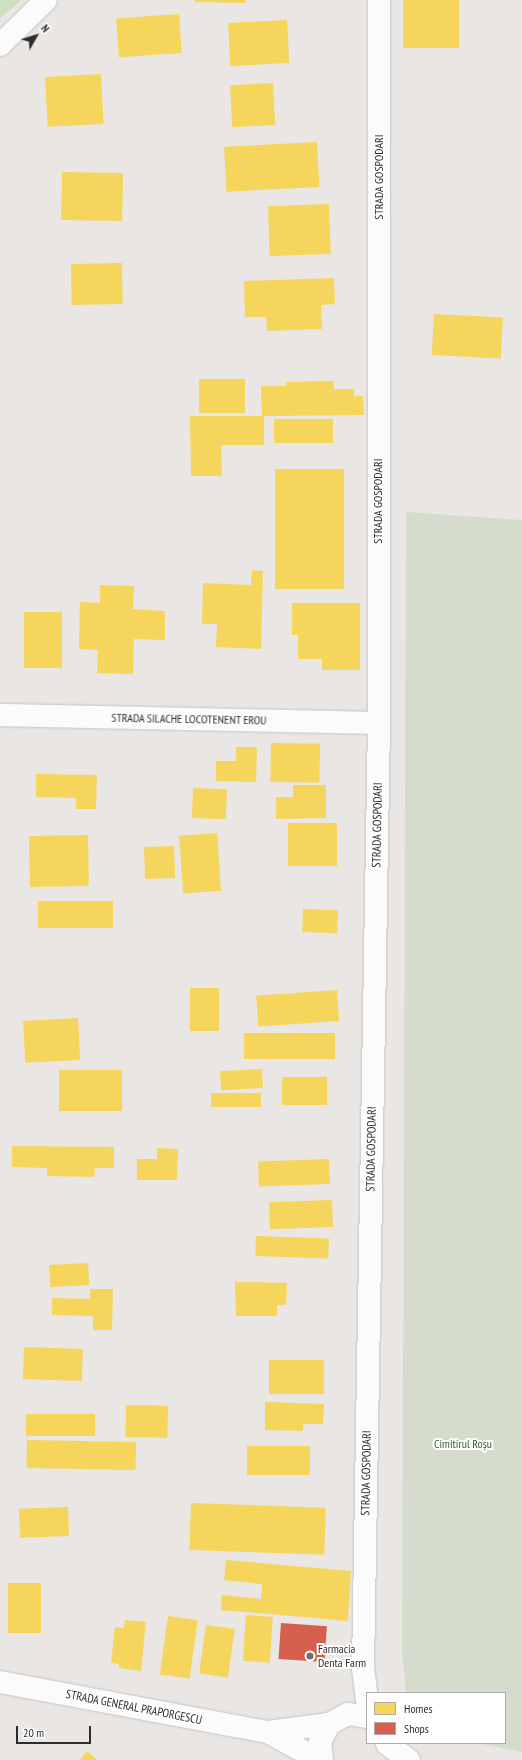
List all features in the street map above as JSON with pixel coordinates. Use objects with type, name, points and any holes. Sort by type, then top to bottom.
[{"type":"street","points":[[0,45],[46,0]]},
{"type":"street","name":"STRADA GOSPODARI","points":[[366,1692],[363,1650],[379,723],[379,0]]},
{"type":"street","name":"STRADA SILACHE LOCOTENENT EROU","points":[[0,715],[379,723]]},
{"type":"street","name":"STRADA GOSPODARI","points":[[321,1760],[320,1742],[352,1691],[363,1650]]},
{"type":"street","name":"STRADA GENERAL PRAPORGESCU","points":[[0,1682],[268,1732],[321,1760]]},
{"type":"street","name":"STRADA GENERAL PRAPORGESCU","points":[[268,1732],[335,1720],[355,1714],[366,1717]]},
{"type":"street","points":[[386,1749],[409,1760]]},
{"type":"green space","points":[[0,0],[21,0],[0,19]]},
{"type":"green space","name":"Cimitirul Roșu","points":[[406,512],[522,520],[522,1752],[482,1744],[506,1744],[506,1692],[406,1692],[402,1652]]},
{"type":"building: Homes","points":[[195,0],[246,0],[246,3],[195,2]]},
{"type":"building: Homes","points":[[403,0],[459,0],[459,48],[403,48]]},
{"type":"building: Homes","points":[[179,14],[182,53],[119,57],[116,18]]},
{"type":"building: Homes","points":[[287,20],[289,63],[230,66],[228,23]]},
{"type":"building: Homes","points":[[101,74],[104,124],[48,127],[45,77]]},
{"type":"building: Homes","points":[[273,83],[275,125],[232,127],[230,85]]},
{"type":"building: Homes","points":[[317,142],[319,187],[226,192],[224,147]]},
{"type":"building: Homes","points":[[62,172],[123,173],[122,221],[61,220]]},
{"type":"building: Homes","points":[[329,204],[331,254],[270,256],[268,206]]},
{"type":"building: Homes","points":[[122,263],[123,304],[72,305],[71,264]]},
{"type":"building: Homes","points":[[334,278],[335,304],[321,305],[322,329],[267,331],[266,317],[245,317],[244,281]]},
{"type":"building: Homes","points":[[434,314],[503,318],[501,359],[432,355]]},
{"type":"building: Homes","points":[[199,379],[245,379],[245,413],[199,413]]},
{"type":"building: Homes","points":[[334,381],[334,389],[354,389],[354,396],[363,396],[364,415],[262,416],[261,386],[286,386],[286,382]]},
{"type":"building: Homes","points":[[190,416],[264,416],[264,445],[221,445],[222,476],[191,476]]},
{"type":"building: Homes","points":[[274,419],[333,419],[333,443],[274,443]]},
{"type":"building: Homes","points":[[275,469],[344,469],[344,589],[275,589]]},
{"type":"building: Homes","points":[[252,570],[263,571],[261,649],[216,647],[217,624],[202,624],[203,583],[251,585]]},
{"type":"building: Homes","points":[[100,585],[134,586],[133,609],[165,611],[165,640],[134,639],[133,674],[97,673],[98,650],[79,649],[80,602],[100,603]]},
{"type":"building: Homes","points":[[292,603],[360,603],[360,670],[322,670],[322,659],[298,659],[298,635],[292,635]]},
{"type":"building: Homes","points":[[24,612],[62,612],[62,668],[24,668]]},
{"type":"building: Homes","points":[[271,743],[320,744],[319,783],[270,782]]},
{"type":"building: Homes","points":[[236,747],[257,747],[256,782],[216,781],[216,761],[236,761]]},
{"type":"building: Homes","points":[[36,774],[97,775],[96,809],[76,809],[76,798],[36,797]]},
{"type":"building: Homes","points":[[293,785],[326,785],[326,818],[276,819],[276,797],[293,797]]},
{"type":"building: Homes","points":[[193,788],[227,789],[226,819],[192,818]]},
{"type":"building: Homes","points":[[288,823],[337,823],[337,866],[288,866]]},
{"type":"building: Homes","points":[[217,833],[221,891],[183,894],[179,836]]},
{"type":"building: Homes","points":[[88,835],[89,886],[30,887],[29,836]]},
{"type":"building: Homes","points":[[174,846],[175,878],[145,879],[144,847]]},
{"type":"building: Homes","points":[[38,901],[113,901],[113,928],[38,928]]},
{"type":"building: Homes","points":[[303,909],[338,910],[337,933],[302,932]]},
{"type":"building: Homes","points":[[190,988],[219,988],[219,1031],[190,1031]]},
{"type":"building: Homes","points":[[337,990],[339,1021],[258,1027],[256,996]]},
{"type":"building: Homes","points":[[78,1018],[80,1060],[25,1063],[23,1021]]},
{"type":"building: Homes","points":[[244,1033],[335,1033],[335,1059],[244,1059]]},
{"type":"building: Homes","points":[[262,1069],[263,1088],[221,1090],[220,1071]]},
{"type":"building: Homes","points":[[59,1070],[122,1070],[122,1111],[59,1111]]},
{"type":"building: Homes","points":[[282,1077],[327,1077],[327,1105],[282,1105]]},
{"type":"building: Homes","points":[[211,1093],[261,1093],[261,1107],[211,1107]]},
{"type":"building: Homes","points":[[12,1146],[114,1147],[114,1168],[95,1168],[94,1177],[47,1176],[47,1168],[12,1167]]},
{"type":"building: Homes","points":[[157,1148],[178,1149],[177,1180],[137,1180],[137,1159],[157,1159]]},
{"type":"building: Homes","points":[[329,1159],[330,1184],[259,1186],[258,1161]]},
{"type":"building: Homes","points":[[332,1200],[333,1227],[270,1229],[269,1202]]},
{"type":"building: Homes","points":[[256,1236],[329,1239],[328,1259],[255,1256]]},
{"type":"building: Homes","points":[[88,1263],[89,1285],[50,1287],[49,1265]]},
{"type":"building: Homes","points":[[235,1282],[287,1283],[286,1305],[277,1305],[277,1316],[236,1316]]},
{"type":"building: Homes","points":[[90,1289],[113,1289],[112,1330],[93,1330],[93,1316],[52,1315],[52,1298],[90,1299]]},
{"type":"building: Homes","points":[[24,1347],[83,1349],[82,1381],[23,1379]]},
{"type":"building: Homes","points":[[269,1360],[324,1360],[324,1394],[269,1394]]},
{"type":"building: Homes","points":[[265,1402],[324,1404],[323,1424],[303,1424],[303,1431],[265,1430]]},
{"type":"building: Homes","points":[[126,1405],[168,1406],[167,1438],[125,1437]]},
{"type":"building: Homes","points":[[26,1414],[95,1414],[95,1436],[26,1436]]},
{"type":"building: Homes","points":[[27,1440],[136,1442],[135,1470],[27,1468]]},
{"type":"building: Homes","points":[[247,1446],[310,1446],[310,1475],[247,1475]]},
{"type":"building: Homes","points":[[191,1503],[326,1508],[324,1555],[189,1550]]},
{"type":"building: Homes","points":[[68,1507],[69,1536],[20,1538],[19,1509]]},
{"type":"building: Homes","points":[[226,1560],[351,1571],[348,1621],[221,1610],[222,1595],[261,1599],[262,1584],[224,1580]]},
{"type":"building: Homes","points":[[8,1583],[41,1583],[41,1633],[8,1633]]},
{"type":"building: Homes","points":[[246,1615],[273,1617],[270,1663],[243,1661]]},
{"type":"building: Homes","points":[[168,1616],[198,1620],[189,1679],[160,1674]]},
{"type":"building: Homes","points":[[125,1620],[146,1622],[141,1671],[119,1668],[119,1664],[111,1663],[115,1627],[124,1628]]},
{"type":"building: Homes","points":[[206,1625],[235,1629],[228,1678],[199,1674]]},
{"type":"building: Homes","points":[[87,1751],[97,1760],[80,1760]]},
{"type":"building: Shops","points":[[281,1623],[327,1626],[324,1662],[278,1659]]},
{"type":"place","name":"Farmacia Denta Farm","points":[[310,1656]]}]
